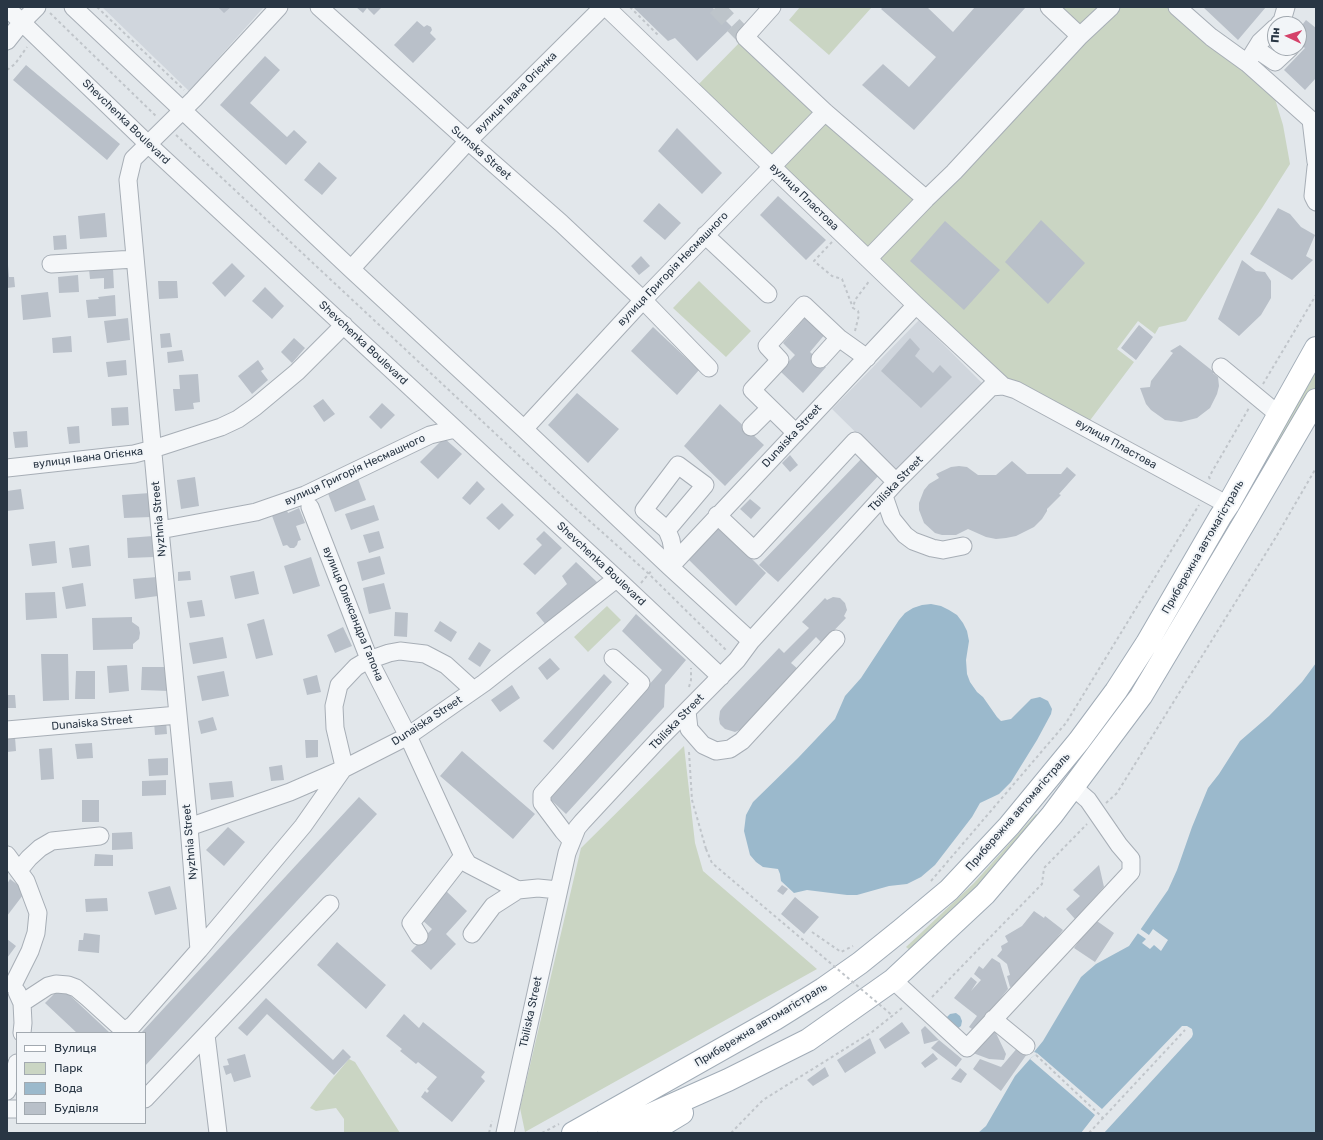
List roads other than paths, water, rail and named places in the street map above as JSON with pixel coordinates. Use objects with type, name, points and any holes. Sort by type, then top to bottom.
[{"type":"main road","name":"Прибережна автомагістраль","points":[[573,1133],[775,1019],[823,989],[860,952],[902,930],[949,890],[1020,812],[1080,741],[1116,691],[1147,643],[1228,505],[1316,348]]},
{"type":"main road","name":"Прибережна автомагістраль","points":[[609,1133],[767,1062],[808,1040],[892,980],[985,894],[1068,793],[1141,696],[1249,516],[1316,400]]},
{"type":"main road","points":[[1228,505],[1249,516]]},
{"type":"main road","points":[[1048,779],[1047,792],[1054,799],[1068,793]]},
{"type":"main road","points":[[1020,812],[1030,810],[1040,812],[1043,816],[1042,826]]},
{"type":"main road","points":[[902,930],[902,943],[905,949],[909,953],[923,952]]},
{"type":"main road","points":[[860,952],[887,962],[891,966],[892,980]]},
{"type":"main road","points":[[649,1133],[767,1062]]},
{"type":"street","points":[[73,7],[351,269],[524,428],[670,567],[752,641]]},
{"type":"street","name":"Nyzhnia Street","points":[[199,950],[189,827],[134,258],[128,180],[132,159],[149,145],[194,99],[279,7]]},
{"type":"street","name":"Sumska Street","points":[[318,7],[561,223],[642,300],[709,368]]},
{"type":"street","name":"вулиця Івана Огієнка","points":[[351,269],[468,141],[604,7]]},
{"type":"street","name":"вулиця Пластова","points":[[604,7],[916,305],[997,387],[1016,390],[1228,505]]},
{"type":"street","points":[[772,7],[745,37],[825,112],[926,199]]},
{"type":"street","points":[[1049,7],[1080,36]]},
{"type":"street","points":[[868,259],[954,172],[1080,36],[1111,7]]},
{"type":"street","points":[[1177,7],[1211,37],[1251,56],[1275,62],[1281,56]]},
{"type":"street","name":"Shevchenka Boulevard","points":[[7,8],[149,145],[456,428],[721,677]]},
{"type":"street","points":[[7,41],[22,22],[43,10]]},
{"type":"street","points":[[1251,56],[1260,42],[1267,35]]},
{"type":"street","points":[[1251,56],[1313,118],[1316,162]]},
{"type":"street","name":"вулиця Григорія Несмашного","points":[[524,428],[642,300],[825,112]]},
{"type":"street","points":[[1316,166],[1313,196],[1316,202]]},
{"type":"street","points":[[705,234],[768,294]]},
{"type":"street","points":[[51,264],[134,258]]},
{"type":"street","points":[[795,432],[752,390],[780,360],[767,346],[804,305],[845,342],[867,358]]},
{"type":"street","name":"Dunaiska Street","points":[[670,567],[717,515],[916,305]]},
{"type":"street","name":"вулиця Івана Огієнка","points":[[7,468],[134,454],[222,427],[238,419],[297,372],[344,325]]},
{"type":"street","points":[[820,359],[845,342]]},
{"type":"street","points":[[1221,367],[1279,415]]},
{"type":"street","name":"Tbiliska Street","points":[[505,1133],[566,853],[582,822],[737,660],[752,641],[896,482],[997,387]]},
{"type":"street","points":[[751,427],[770,408]]},
{"type":"street","name":"вулиця Григорія Несмашного","points":[[160,530],[256,512],[306,495],[430,435],[456,428]]},
{"type":"street","points":[[717,515],[754,550],[855,441],[896,482]]},
{"type":"street","points":[[884,496],[892,519],[905,535],[913,541],[922,546],[942,550],[963,546]]},
{"type":"street","name":"вулиця Олександра Гапона","points":[[310,506],[370,659],[408,736],[463,856],[468,864],[518,890]]},
{"type":"street","points":[[667,530],[673,551],[670,567]]},
{"type":"street","name":"Dunaiska Street","points":[[189,827],[290,792],[343,769],[408,736],[484,682],[611,584],[616,578]]},
{"type":"street","points":[[687,711],[689,729],[703,745],[716,750],[730,749],[742,741],[836,639]]},
{"type":"street","points":[[22,1003],[48,986],[56,984],[68,985],[76,988],[121,1028],[126,1030],[133,1026],[303,826],[343,769],[343,762],[335,728],[334,706],[339,685],[356,668],[370,659],[388,653],[400,651],[424,654],[436,659],[456,672],[468,685],[471,691]]},
{"type":"street","points":[[572,840],[563,831],[542,803],[542,794],[641,683],[613,658]]},
{"type":"street","name":"Dunaiska Street","points":[[7,730],[178,716]]},
{"type":"street","points":[[892,980],[967,1048],[1131,872],[1132,859],[1119,845],[1088,800],[1068,793]]},
{"type":"street","points":[[19,870],[40,848],[52,841],[100,836]]},
{"type":"street","points":[[7,855],[26,881],[38,912],[36,933],[30,951],[10,987],[18,993],[22,1003],[22,1032]]},
{"type":"street","points":[[419,936],[410,923],[463,856]]},
{"type":"street","points":[[472,934],[494,906],[518,890],[538,888],[558,890]]},
{"type":"street","points":[[146,1097],[330,904]]},
{"type":"street","points":[[993,1019],[1026,1046]]},
{"type":"street","points":[[206,1035],[218,1133]]},
{"type":"street","points":[[7,1090],[16,1066]]},
{"type":"water","points":[[931,604],[941,606],[949,610],[957,615],[963,623],[967,631],[969,641],[966,660],[967,674],[970,682],[1001,721],[1011,719],[1031,699],[1040,697],[1048,701],[1052,709],[1051,714],[1011,782],[999,794],[980,803],[972,817],[935,865],[921,877],[907,884],[889,886],[857,895],[807,890],[794,893],[781,881],[778,869],[763,867],[750,855],[744,831],[746,815],[753,802],[835,719],[845,696],[861,678],[905,613],[913,608]]},
{"type":"water","points":[[1316,663],[1316,1133],[978,1133],[986,1126],[1015,1076],[1037,1053],[1034,1052],[1043,1041],[1081,977],[1096,964],[1129,946],[1168,890],[1208,788],[1219,774],[1240,741],[1269,716],[1302,682]]},
{"type":"water","points":[[956,1013],[960,1016],[962,1021],[961,1026],[957,1029],[946,1018],[950,1014]]},
{"type":"tunnel","points":[[716,7],[745,37]]}]
